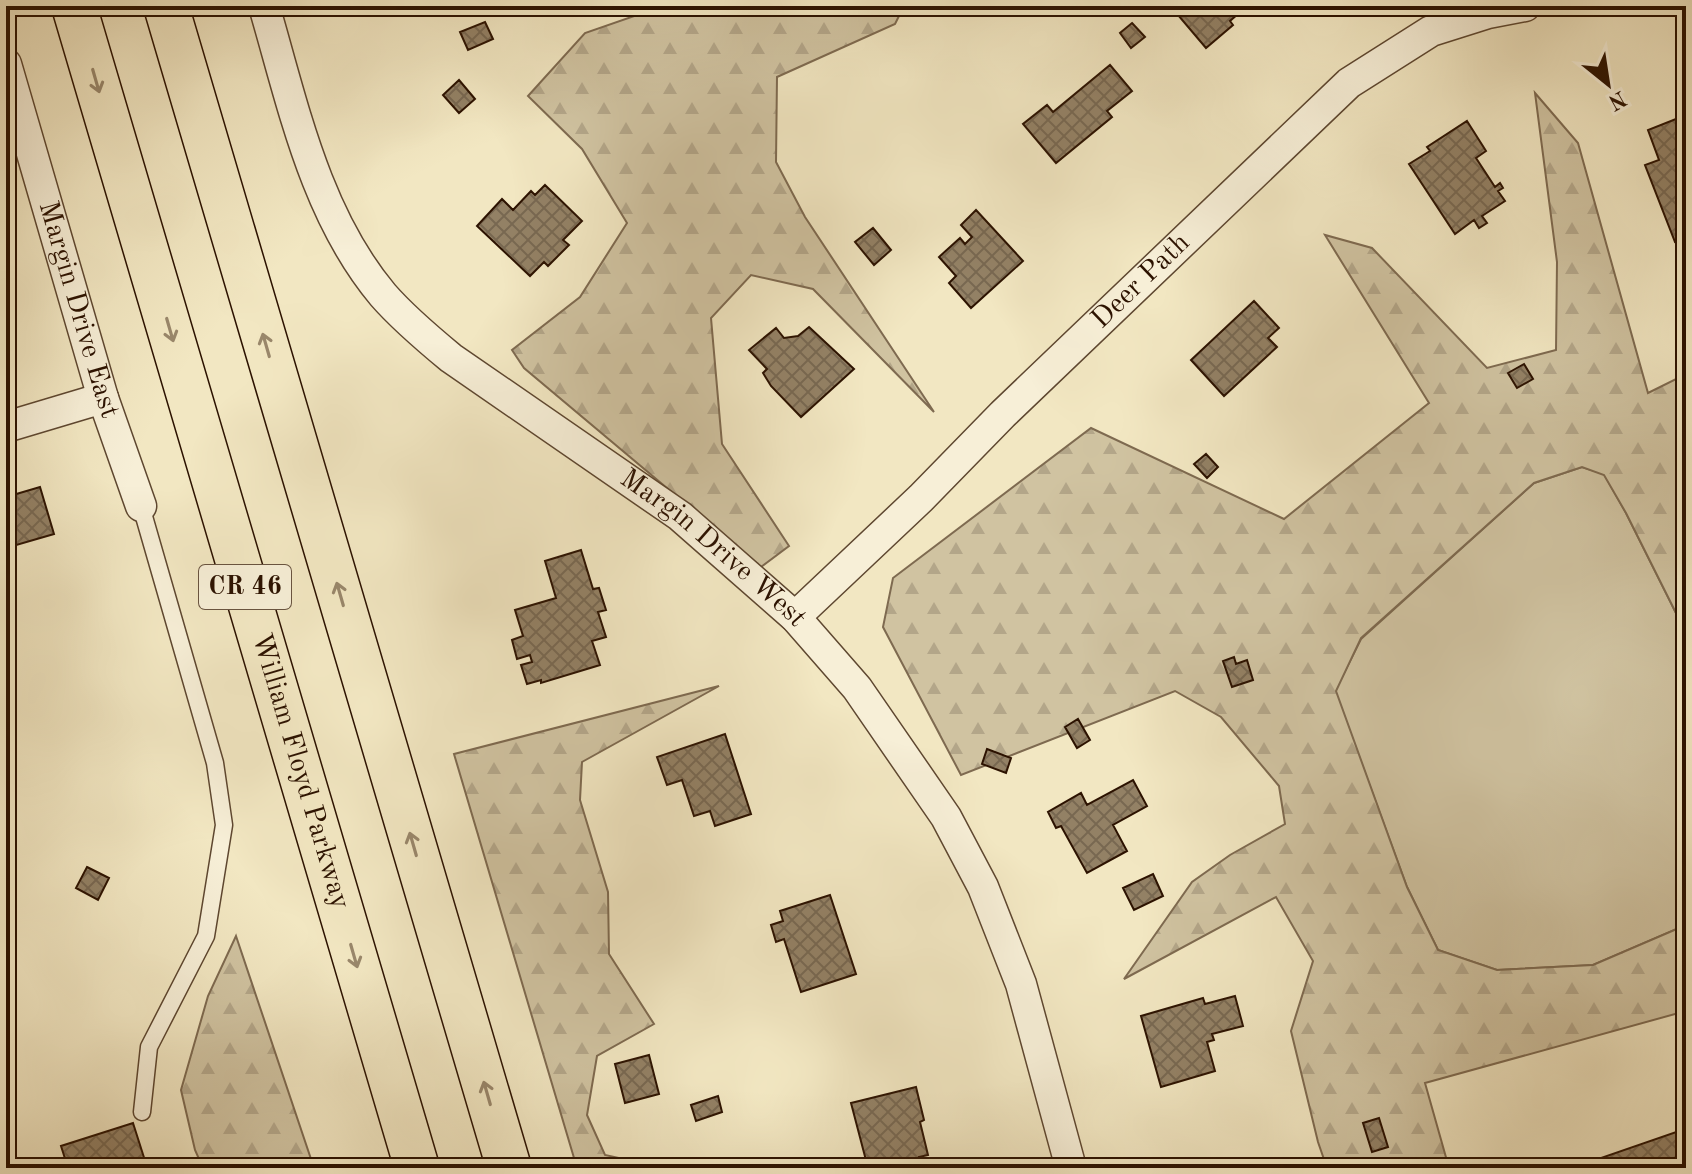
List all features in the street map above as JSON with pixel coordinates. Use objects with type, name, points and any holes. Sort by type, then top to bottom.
[{"type":"highway","name":"William Floyd Parkway","points":[[74,6],[417,1168]]},
{"type":"highway","name":"CR 46","points":[[166,6],[509,1168]]},
{"type":"street","name":"Margin Drive West","points":[[264,6],[309,160],[345,238],[383,295],[451,358],[680,516],[795,617],[857,688],[946,817],[983,887],[1021,984],[1071,1168]]},
{"type":"street","name":"Deer Path","points":[[795,617],[1349,83],[1431,31],[1488,13],[1525,6]]},
{"type":"street","name":"Margin Drive East","points":[[6,64],[103,398],[141,506]]},
{"type":"street","points":[[6,427],[103,398]]},
{"type":"lane","points":[[141,506],[215,763],[224,825],[206,936],[149,1047],[142,1112]]},
{"type":"green space","points":[[663,6],[904,6],[895,24],[777,77],[776,162],[805,217],[934,412],[813,289],[751,275],[711,318],[722,444],[789,546],[761,567],[524,368],[512,350],[580,297],[627,223],[582,149],[528,96],[585,33]]},
{"type":"green space","points":[[1535,93],[1578,143],[1648,393],[1686,374],[1686,633],[1604,475],[1582,467],[1534,483],[1361,638],[1336,691],[1407,887],[1438,950],[1497,970],[1593,965],[1686,925],[1686,1011],[1425,1083],[1449,1168],[1327,1168],[1291,1031],[1313,961],[1276,897],[1124,979],[1192,882],[1230,855],[1285,824],[1279,786],[1221,717],[1175,691],[961,775],[883,627],[893,578],[1091,428],[1284,519],[1429,403],[1325,235],[1372,248],[1487,368],[1556,350],[1557,262]]},
{"type":"green space","points":[[1582,467],[1604,474],[1686,633],[1686,925],[1593,965],[1497,970],[1438,950],[1407,887],[1335,691],[1361,639],[1534,483]]},
{"type":"green space","points":[[719,686],[582,762],[580,800],[608,892],[609,954],[654,1024],[597,1056],[587,1115],[605,1155],[664,1168],[577,1168],[454,754]]},
{"type":"green space","points":[[236,936],[314,1168],[203,1168],[195,1150],[181,1090],[208,996]]},
{"type":"building","points":[[368,6],[400,6],[371,15]]},
{"type":"building","points":[[1247,6],[1230,21],[1233,25],[1206,48],[1172,8]]},
{"type":"building","points":[[485,22],[493,39],[468,50],[460,32]]},
{"type":"building","points":[[1132,23],[1145,37],[1131,48],[1120,33]]},
{"type":"building","points":[[1110,65],[1132,91],[1107,111],[1112,117],[1056,163],[1023,124],[1047,105],[1053,112]]},
{"type":"building","points":[[459,80],[475,99],[459,113],[443,95]]},
{"type":"building","points":[[1686,115],[1686,238],[1675,242],[1645,165],[1659,160],[1648,130]]},
{"type":"building","points":[[1467,121],[1486,151],[1476,158],[1495,187],[1500,183],[1503,188],[1498,191],[1505,201],[1482,216],[1487,223],[1479,228],[1474,220],[1455,234],[1409,164],[1430,151],[1427,147]]},
{"type":"building","points":[[545,185],[582,221],[563,240],[569,245],[548,266],[544,262],[530,276],[477,226],[502,199],[513,210],[531,191],[535,195]]},
{"type":"building","points":[[976,210],[1023,261],[971,308],[949,283],[956,276],[939,257],[960,238],[965,244],[972,237],[961,225]]},
{"type":"building","points":[[873,228],[891,250],[874,265],[855,242]]},
{"type":"building","points":[[1254,301],[1279,328],[1268,338],[1277,347],[1224,396],[1191,360]]},
{"type":"building","points":[[809,327],[854,369],[801,417],[771,386],[763,373],[767,369],[749,350],[776,328],[784,338],[798,336]]},
{"type":"building","points":[[1524,364],[1533,379],[1517,388],[1508,373]]},
{"type":"building","points":[[1206,454],[1218,467],[1207,478],[1194,464]]},
{"type":"building","points":[[40,487],[54,534],[6,548],[6,497]]},
{"type":"building","points":[[581,550],[593,589],[599,588],[606,610],[598,612],[606,637],[592,641],[600,665],[541,683],[541,680],[527,684],[521,665],[532,662],[530,655],[517,659],[512,640],[523,636],[515,610],[556,598],[545,561]]},
{"type":"building","points":[[1234,657],[1236,664],[1247,660],[1253,680],[1232,687],[1223,661]]},
{"type":"building","points":[[1078,719],[1090,740],[1077,748],[1065,727]]},
{"type":"building","points":[[725,734],[751,814],[715,826],[710,811],[694,816],[682,780],[667,785],[657,757]]},
{"type":"building","points":[[987,749],[1011,758],[1006,773],[982,764]]},
{"type":"building","points":[[1133,780],[1147,806],[1113,825],[1127,851],[1087,873],[1061,826],[1056,828],[1048,812],[1081,793],[1087,805]]},
{"type":"building","points":[[87,867],[109,878],[98,900],[76,888]]},
{"type":"building","points":[[1153,874],[1163,896],[1134,910],[1123,888]]},
{"type":"building","points":[[830,895],[856,974],[801,992],[784,939],[776,942],[771,925],[783,921],[780,911]]},
{"type":"building","points":[[1235,996],[1243,1026],[1212,1034],[1214,1040],[1207,1042],[1215,1071],[1161,1087],[1141,1016],[1203,998],[1205,1004]]},
{"type":"building","points":[[649,1055],[659,1094],[625,1103],[615,1064]]},
{"type":"building","points":[[916,1087],[928,1155],[919,1157],[921,1168],[868,1168],[851,1103]]},
{"type":"building","points":[[718,1096],[722,1112],[696,1121],[691,1105]]},
{"type":"building","points":[[1379,1118],[1388,1147],[1372,1152],[1363,1123]]},
{"type":"building","points":[[133,1123],[147,1167],[150,1165],[151,1168],[68,1168],[61,1146]]},
{"type":"building","points":[[1682,1130],[1686,1143],[1686,1168],[1598,1168],[1595,1160]]}]
